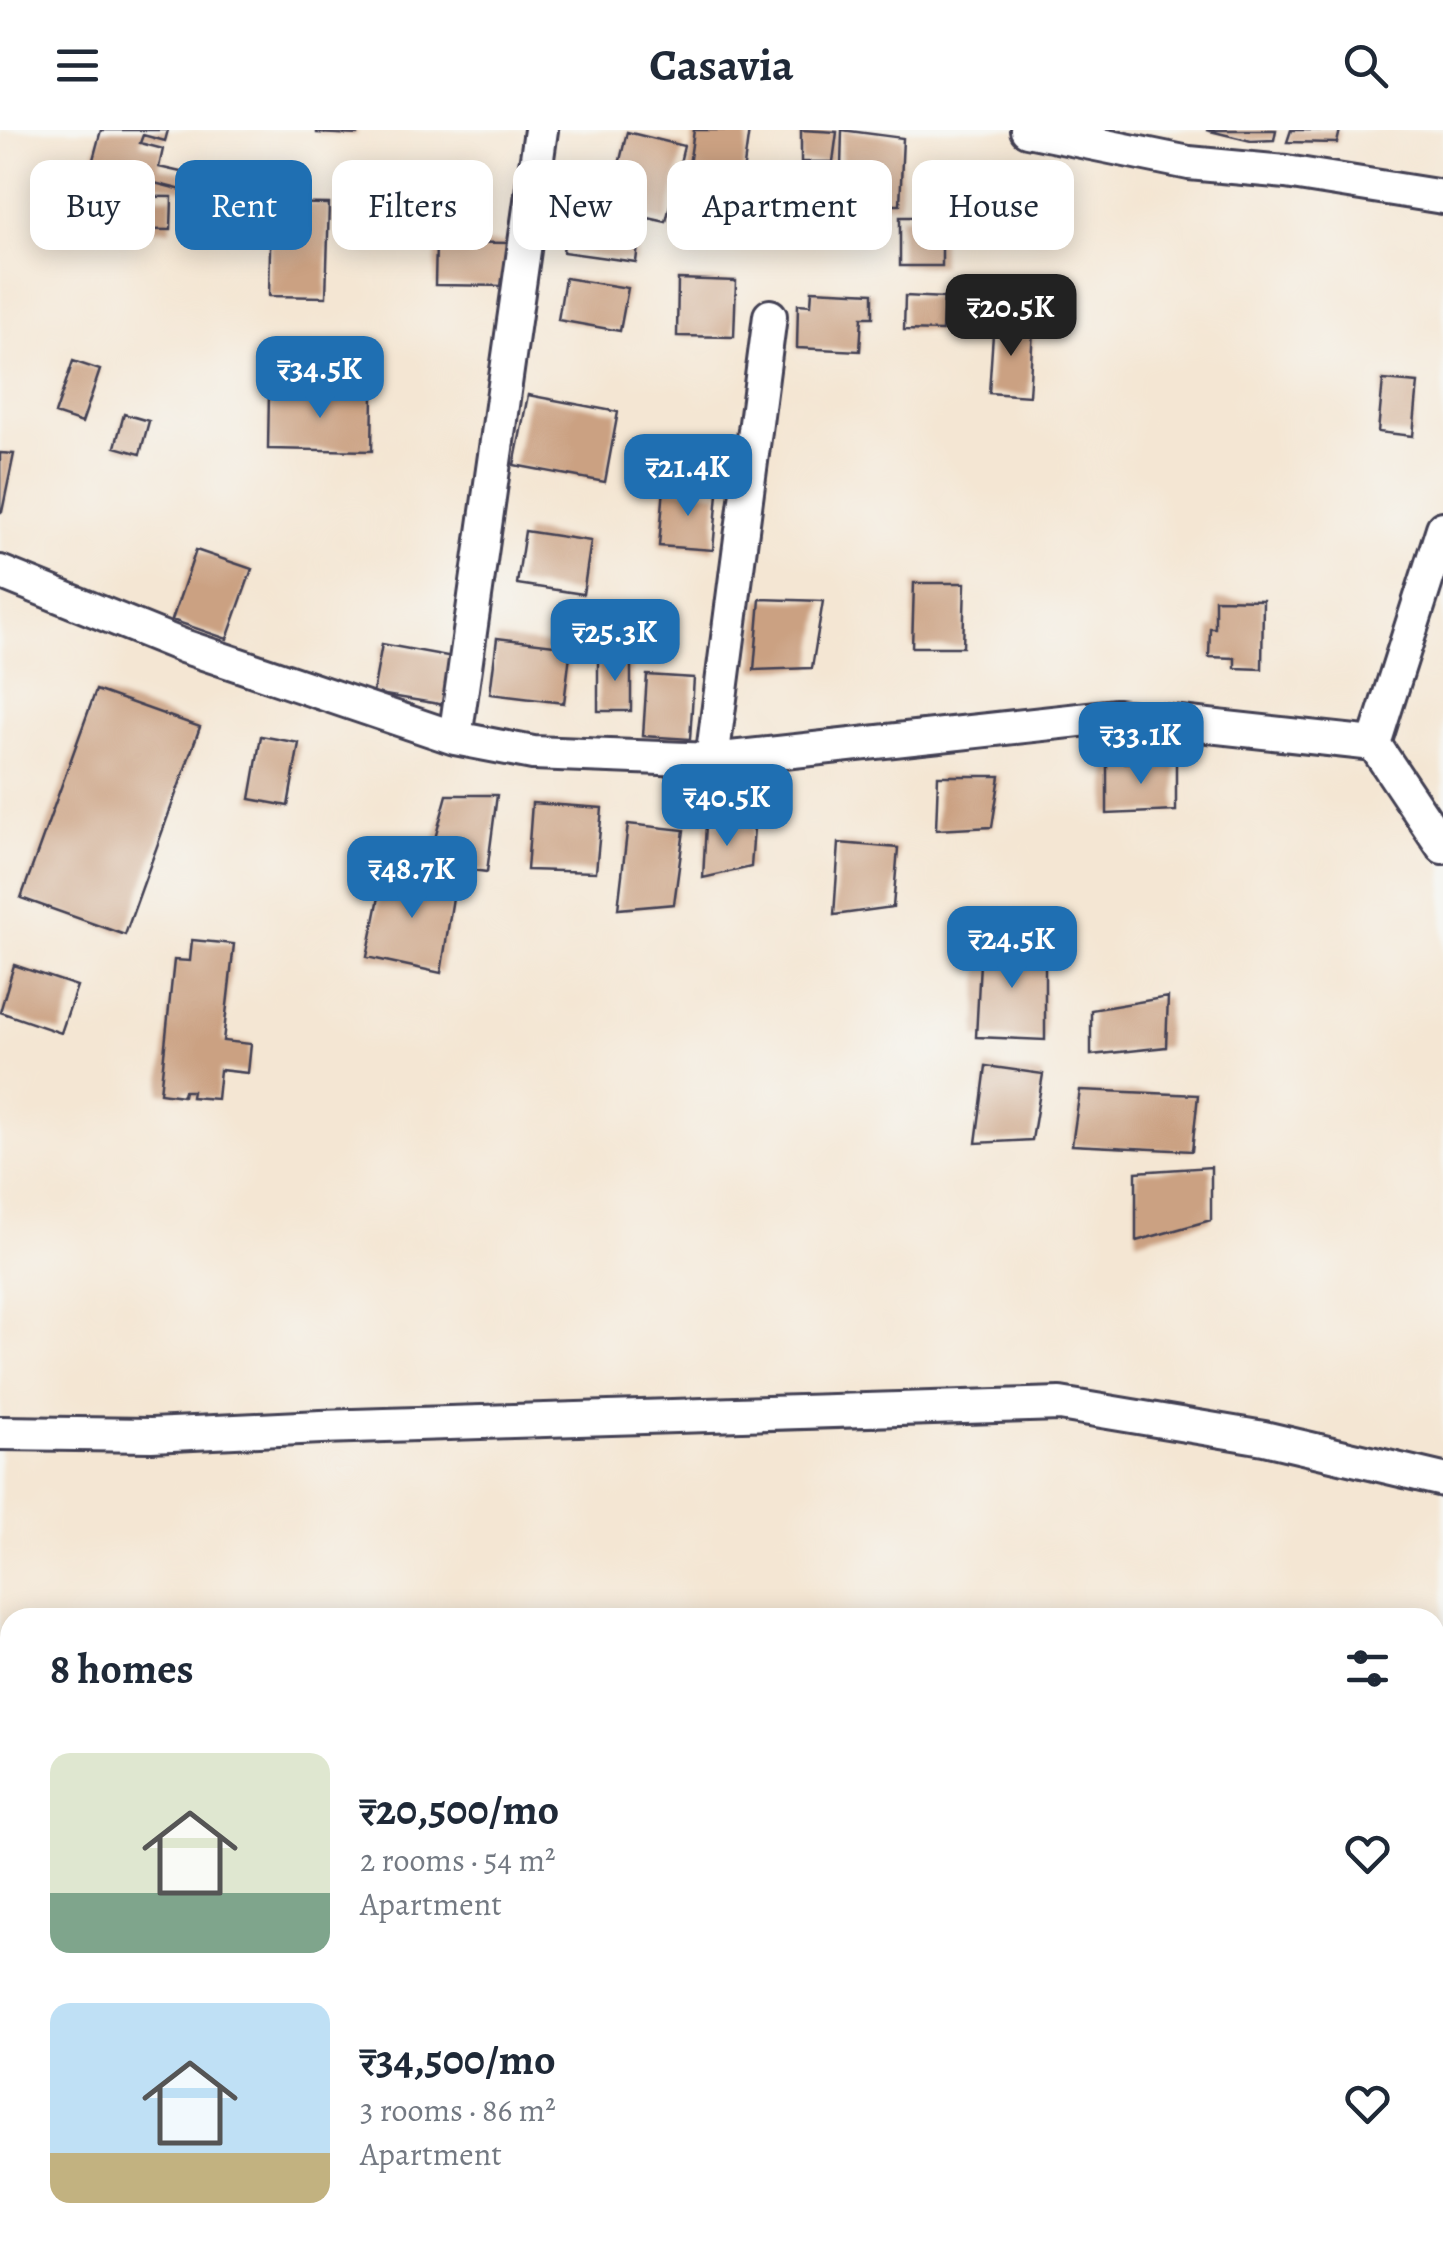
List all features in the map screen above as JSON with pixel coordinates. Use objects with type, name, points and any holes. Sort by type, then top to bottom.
[{"type":"street","points":[[455,738],[541,130]]},
{"type":"street","points":[[1027,130],[1189,163],[1286,172],[1443,197]]},
{"type":"street","points":[[712,760],[770,316]]},
{"type":"street","points":[[1374,744],[1442,533]]},
{"type":"street","points":[[0,572],[183,646],[455,738],[533,753],[712,760],[1116,716],[1374,744],[1443,847]]},
{"type":"street","points":[[0,1433],[151,1435],[1060,1404],[1264,1438],[1443,1480]]},
{"type":"building","points":[[101,130],[168,130],[165,141],[143,135],[140,143],[163,149],[159,167],[175,171],[175,188],[155,183],[155,160],[93,160]]},
{"type":"building","points":[[357,130],[357,135],[317,133]]},
{"type":"building","points":[[694,130],[749,130],[745,160],[690,160]]},
{"type":"building","points":[[801,130],[837,132],[833,160],[801,160]]},
{"type":"building","points":[[842,130],[903,138],[900,205],[892,205],[892,160],[841,160]]},
{"type":"building","points":[[1206,130],[1276,130],[1274,140],[1251,141]]},
{"type":"building","points":[[1291,130],[1340,130],[1337,143],[1287,142]]},
{"type":"building","points":[[627,132],[684,146],[681,160],[667,160],[666,222],[647,218],[647,160],[620,160]]},
{"type":"building","points":[[155,197],[172,197],[171,230],[155,230]]},
{"type":"building","points":[[312,204],[329,204],[326,297],[269,296],[270,250],[312,250]]},
{"type":"building","points":[[900,217],[912,217],[912,250],[942,250],[942,266],[900,266]]},
{"type":"building","points":[[493,243],[511,243],[510,286],[435,285],[436,250],[493,250]]},
{"type":"building","points":[[563,250],[637,250],[636,262]]},
{"type":"building","points":[[565,278],[628,288],[620,331],[558,320]]},
{"type":"building","points":[[678,279],[736,281],[734,337],[677,336]]},
{"type":"building","points":[[812,290],[873,293],[873,317],[862,317],[860,351],[797,348],[798,304],[811,305]]},
{"type":"building","points":[[905,296],[944,298],[942,331],[904,330]]},
{"type":"building","points":[[990,321],[1033,329],[1029,396],[989,393],[993,334]]},
{"type":"building","points":[[73,361],[100,370],[82,423],[55,414]]},
{"type":"building","points":[[1383,380],[1418,383],[1413,436],[1378,432]]},
{"type":"building","points":[[269,392],[373,394],[372,451],[268,449]]},
{"type":"building","points":[[528,395],[618,412],[605,482],[514,465]]},
{"type":"building","points":[[124,414],[149,421],[140,454],[115,447]]},
{"type":"building","points":[[0,453],[14,454],[2,512],[0,512]]},
{"type":"building","points":[[664,488],[718,493],[713,550],[659,546]]},
{"type":"building","points":[[525,531],[591,541],[583,594],[517,584]]},
{"type":"building","points":[[196,550],[252,569],[227,639],[172,620]]},
{"type":"building","points":[[914,583],[965,583],[963,647],[912,647]]},
{"type":"building","points":[[760,599],[823,601],[812,668],[754,670]]},
{"type":"building","points":[[1215,599],[1263,600],[1262,669],[1235,668],[1235,658],[1209,657]]},
{"type":"building","points":[[497,638],[571,647],[564,703],[490,694]]},
{"type":"building","points":[[382,644],[453,657],[445,705],[373,693]]},
{"type":"building","points":[[631,657],[631,711],[598,711],[598,658]]},
{"type":"building","points":[[647,675],[694,678],[690,739],[643,736]]},
{"type":"building","points":[[96,690],[200,727],[125,935],[21,898]]},
{"type":"building","points":[[261,736],[299,743],[288,806],[250,799]]},
{"type":"building","points":[[1176,761],[1176,811],[1107,814],[1107,763]]},
{"type":"building","points":[[938,776],[1000,776],[992,827],[936,830]]},
{"type":"building","points":[[447,795],[497,795],[487,872],[428,864]]},
{"type":"building","points":[[532,803],[602,808],[596,872],[527,870]]},
{"type":"building","points":[[628,824],[684,830],[674,904],[618,909]]},
{"type":"building","points":[[706,824],[754,827],[751,867],[703,878]]},
{"type":"building","points":[[839,843],[898,848],[893,907],[834,915]]},
{"type":"building","points":[[385,867],[455,885],[441,973],[367,957]]},
{"type":"building","points":[[192,940],[234,944],[223,1041],[251,1044],[248,1073],[220,1070],[217,1099],[191,1097],[192,1091],[184,1091],[183,1096],[160,1093],[174,960],[190,961]]},
{"type":"building","points":[[1045,941],[1045,1040],[976,1037],[981,944]]},
{"type":"building","points":[[14,965],[77,986],[61,1033],[0,1012]]},
{"type":"building","points":[[1168,997],[1166,1047],[1091,1055],[1091,1010]]},
{"type":"building","points":[[986,1066],[1043,1074],[1032,1140],[976,1143]]},
{"type":"building","points":[[1080,1090],[1198,1095],[1192,1151],[1072,1145]]},
{"type":"building","points":[[1211,1167],[1211,1220],[1136,1241],[1136,1172]]}]
